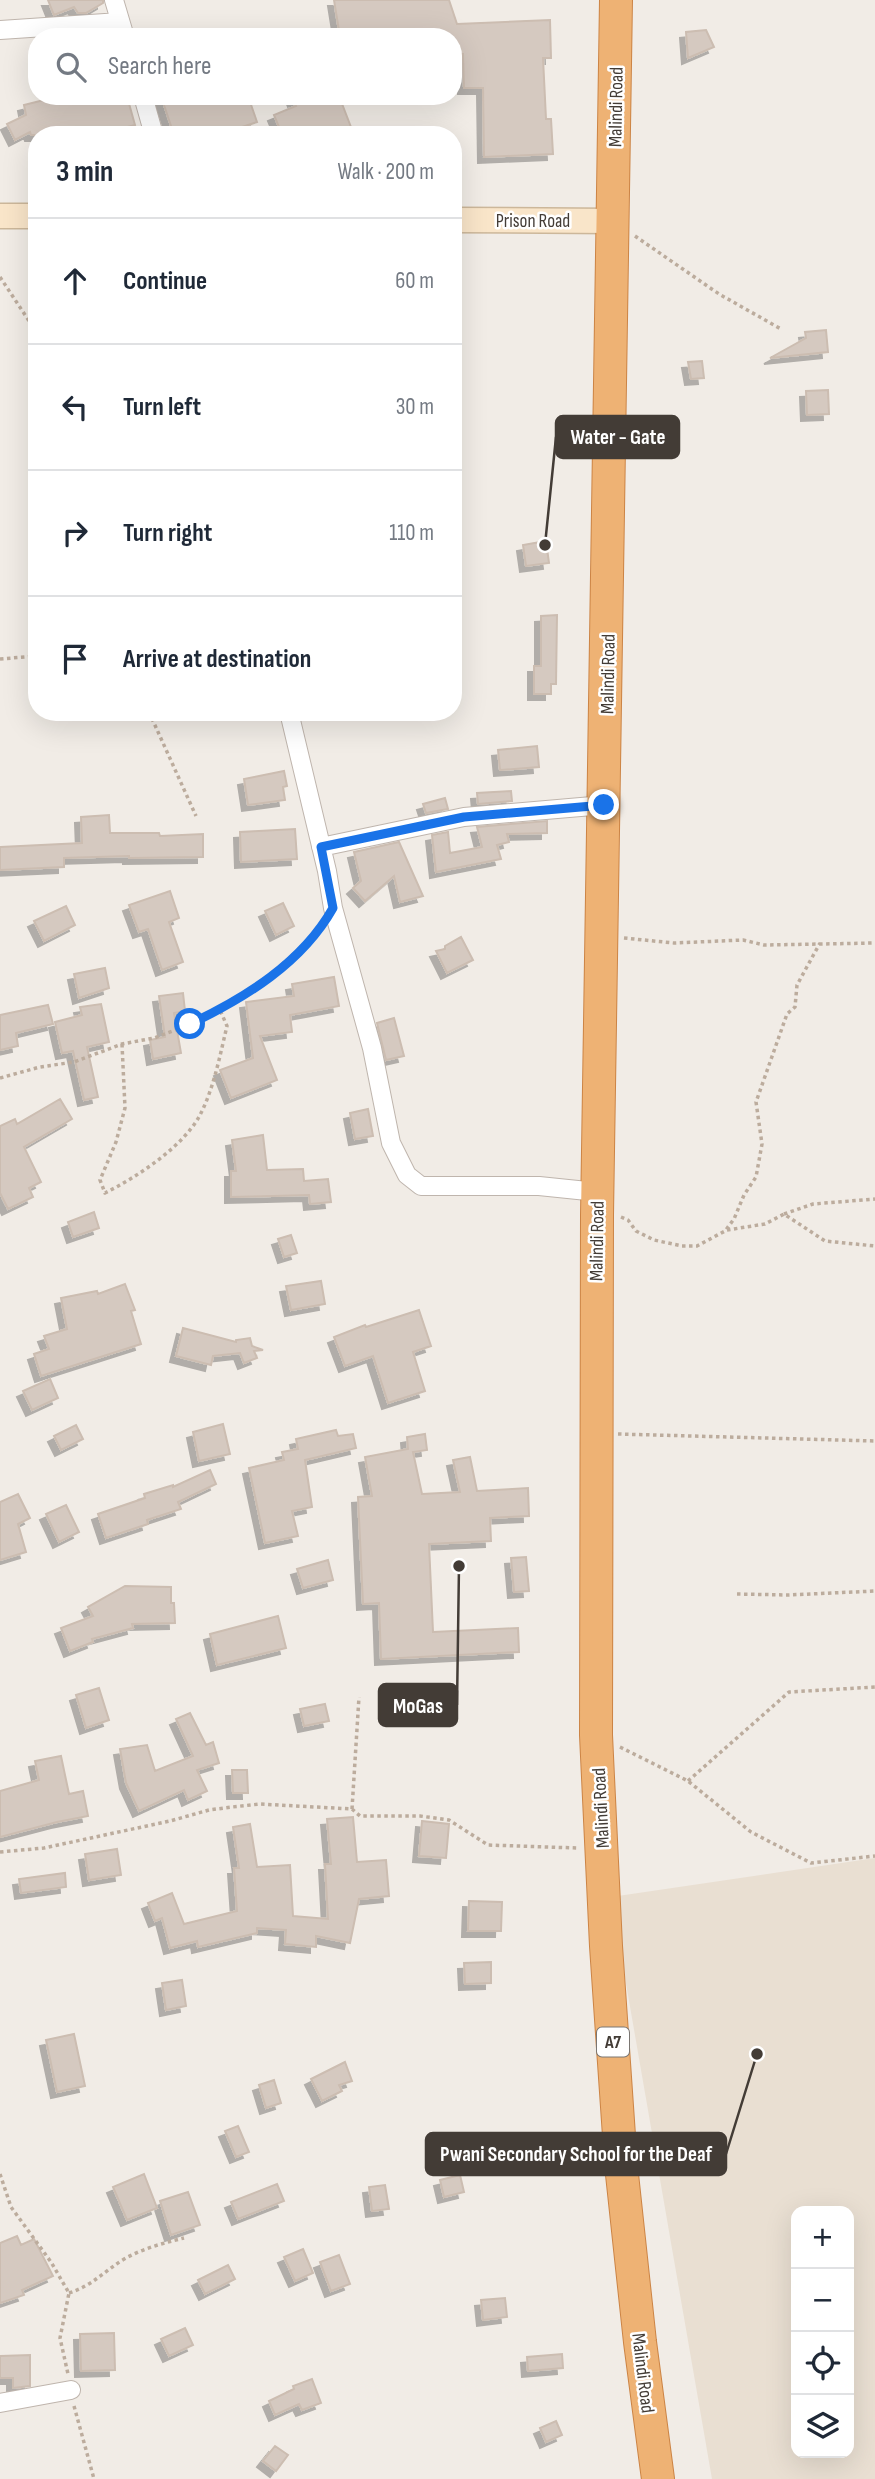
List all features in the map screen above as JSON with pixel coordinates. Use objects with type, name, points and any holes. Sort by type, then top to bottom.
[{"type":"highway","name":"Malindi Road","points":[[616,0],[597,1204],[596,1735],[606,1946],[621,2165],[658,2479]]},
{"type":"street","points":[[114,0],[122,28]]},
{"type":"street","points":[[0,30],[28,30]]},
{"type":"street","points":[[146,105],[151,126]]},
{"type":"street","points":[[0,216],[28,216]]},
{"type":"street","name":"Prison Road","points":[[462,220],[613,221]]},
{"type":"street","points":[[291,721],[333,908],[372,1048],[391,1143],[407,1175],[421,1186],[539,1186],[597,1204]]},
{"type":"street","points":[[321,847],[464,817],[604,805]]},
{"type":"street","points":[[0,2403],[71,2390]]},
{"type":"path","points":[[613,221],[719,294],[781,329]]},
{"type":"path","points":[[0,277],[28,319]]},
{"type":"path","points":[[0,659],[28,657]]},
{"type":"path","points":[[151,721],[196,816]]},
{"type":"path","points":[[0,1078],[40,1067],[74,1062],[122,1044],[154,1038],[220,1010],[253,991],[290,959],[320,931],[333,908]]},
{"type":"path","points":[[601,935],[674,943],[743,940],[764,945],[875,943]]},
{"type":"path","points":[[725,1231],[756,1177],[762,1144],[756,1102],[787,1014],[795,1007],[797,985],[820,943]]},
{"type":"path","points":[[122,1044],[125,1108],[116,1142],[100,1180],[104,1193],[126,1182],[182,1140],[200,1114],[228,1026],[220,1010]]},
{"type":"path","points":[[597,1204],[628,1220],[636,1231],[654,1240],[697,1246],[725,1231],[765,1224],[813,1204],[875,1199]]},
{"type":"path","points":[[784,1214],[825,1241],[875,1246]]},
{"type":"path","points":[[596,1433],[875,1441]]},
{"type":"path","points":[[737,1594],[788,1595],[875,1591]]},
{"type":"path","points":[[688,1781],[789,1692],[875,1687]]},
{"type":"path","points":[[352,1809],[359,1698]]},
{"type":"path","points":[[596,1735],[688,1781],[751,1832],[811,1863],[875,1856]]},
{"type":"path","points":[[0,1852],[44,1848],[209,1810],[260,1804],[352,1809],[360,1816],[420,1815],[449,1820],[488,1845],[601,1849]]},
{"type":"path","points":[[0,2174],[12,2207],[51,2262],[69,2294],[84,2288],[124,2259],[150,2246],[184,2238]]},
{"type":"shaded area","points":[[875,1858],[875,2479],[712,2479],[611,1897]]},
{"type":"building","points":[[48,0],[103,0],[103,3],[86,13],[78,13],[74,7],[54,15]]},
{"type":"building","points":[[334,0],[449,0],[457,24],[550,20],[551,58],[543,58],[546,119],[551,119],[553,154],[484,157],[483,88],[464,88],[462,28],[339,28]]},
{"type":"building","points":[[706,30],[714,47],[688,58],[686,32]]},
{"type":"building","points":[[24,105],[129,105],[135,125],[28,126],[28,133],[15,140],[7,124],[26,115]]},
{"type":"building","points":[[164,105],[251,105],[257,122],[245,126],[171,126]]},
{"type":"building","points":[[342,105],[351,126],[279,126],[274,115],[296,106]]},
{"type":"building","points":[[826,330],[828,352],[770,358],[806,338],[805,332]]},
{"type":"building","points":[[702,361],[704,378],[691,379],[688,362]]},
{"type":"building","points":[[828,390],[829,414],[807,415],[806,391]]},
{"type":"building","points":[[546,541],[549,563],[526,566],[523,545]]},
{"type":"building","points":[[557,615],[556,684],[551,684],[551,694],[534,694],[534,666],[541,666],[541,616]]},
{"type":"building","points":[[537,746],[539,767],[500,770],[498,750]]},
{"type":"building","points":[[284,771],[287,786],[283,787],[285,800],[248,805],[244,779]]},
{"type":"building","points":[[511,791],[512,801],[478,804],[477,793]]},
{"type":"building","points":[[445,798],[448,809],[426,813],[423,804]]},
{"type":"building","points":[[109,815],[110,833],[159,833],[160,836],[203,834],[203,857],[64,858],[64,867],[0,870],[0,847],[82,843],[81,817]]},
{"type":"building","points":[[547,821],[547,833],[507,834],[509,842],[497,845],[501,859],[436,872],[432,835],[448,832],[450,853],[482,847],[477,827]]},
{"type":"building","points":[[295,829],[297,859],[241,862],[240,832]]},
{"type":"building","points":[[399,842],[423,896],[400,902],[394,876],[365,901],[353,888],[361,881],[354,852]]},
{"type":"building","points":[[170,891],[179,918],[169,922],[183,962],[162,970],[148,929],[139,932],[129,905]]},
{"type":"building","points":[[283,903],[294,926],[276,935],[265,911]]},
{"type":"building","points":[[66,906],[75,925],[44,941],[34,921]]},
{"type":"building","points":[[461,937],[473,960],[447,973],[436,951],[445,949],[445,946]]},
{"type":"building","points":[[105,968],[109,988],[79,998],[74,974]]},
{"type":"building","points":[[334,977],[339,1006],[290,1015],[292,1032],[260,1036],[277,1080],[231,1098],[220,1070],[253,1058],[246,1002],[294,996],[292,984]]},
{"type":"building","points":[[183,993],[185,1011],[174,1013],[181,1053],[153,1059],[150,1040],[165,1037],[159,996]]},
{"type":"building","points":[[101,1004],[109,1042],[87,1047],[98,1097],[84,1100],[73,1051],[62,1053],[55,1022],[82,1015],[80,1007]]},
{"type":"building","points":[[48,1005],[53,1024],[16,1033],[18,1046],[0,1050],[0,1015]]},
{"type":"building","points":[[394,1018],[404,1056],[386,1060],[377,1023]]},
{"type":"building","points":[[60,1099],[72,1119],[24,1147],[41,1182],[29,1188],[33,1197],[8,1209],[0,1193],[0,1126],[15,1119],[17,1124]]},
{"type":"building","points":[[368,1109],[373,1136],[355,1139],[350,1113]]},
{"type":"building","points":[[263,1135],[267,1170],[303,1169],[304,1181],[328,1179],[331,1202],[310,1204],[309,1195],[231,1197],[231,1171],[236,1171],[232,1140]]},
{"type":"building","points":[[94,1212],[99,1228],[73,1237],[68,1222]]},
{"type":"building","points":[[291,1235],[297,1253],[284,1257],[278,1239]]},
{"type":"building","points":[[321,1281],[325,1304],[291,1310],[286,1286]]},
{"type":"building","points":[[125,1284],[135,1310],[131,1311],[141,1344],[41,1376],[34,1354],[49,1349],[44,1336],[67,1329],[61,1298],[97,1291],[98,1294]]},
{"type":"building","points":[[419,1310],[431,1346],[413,1352],[425,1391],[388,1403],[373,1356],[345,1366],[334,1337]]},
{"type":"building","points":[[183,1328],[236,1342],[250,1338],[252,1346],[263,1350],[254,1351],[257,1358],[244,1363],[240,1353],[213,1356],[211,1365],[176,1356]]},
{"type":"building","points":[[50,1379],[58,1398],[32,1410],[23,1391]]},
{"type":"building","points":[[223,1424],[230,1454],[199,1461],[193,1432]]},
{"type":"building","points":[[76,1425],[83,1439],[61,1450],[54,1436]]},
{"type":"building","points":[[336,1430],[338,1436],[353,1434],[356,1448],[305,1460],[312,1507],[292,1511],[298,1536],[265,1543],[249,1468],[284,1460],[282,1452],[298,1449],[296,1439]]},
{"type":"building","points":[[425,1434],[427,1450],[413,1452],[422,1494],[460,1492],[453,1460],[470,1457],[477,1491],[528,1488],[529,1516],[490,1518],[491,1541],[429,1544],[433,1632],[518,1628],[519,1652],[381,1659],[379,1603],[363,1604],[358,1497],[372,1496],[365,1457],[408,1449],[407,1437]]},
{"type":"building","points":[[210,1470],[216,1484],[178,1502],[181,1509],[106,1538],[98,1514],[145,1498],[144,1494],[173,1487]]},
{"type":"building","points":[[18,1494],[30,1518],[18,1524],[26,1552],[0,1560],[0,1502]]},
{"type":"building","points":[[66,1505],[79,1532],[59,1542],[46,1514]]},
{"type":"building","points":[[526,1557],[529,1591],[514,1592],[511,1558]]},
{"type":"building","points":[[328,1560],[333,1580],[303,1588],[297,1569]]},
{"type":"building","points":[[125,1586],[171,1587],[175,1623],[132,1624],[133,1628],[92,1639],[93,1642],[70,1651],[61,1628],[93,1616],[88,1607]]},
{"type":"building","points":[[278,1616],[286,1648],[217,1665],[210,1634]]},
{"type":"building","points":[[99,1688],[109,1720],[86,1728],[76,1695]]},
{"type":"building","points":[[325,1704],[329,1721],[304,1726],[300,1709]]},
{"type":"building","points":[[190,1713],[206,1745],[213,1742],[219,1763],[197,1770],[207,1791],[188,1800],[184,1790],[139,1811],[126,1783],[120,1749],[147,1745],[155,1771],[193,1756],[176,1719]]},
{"type":"building","points":[[61,1756],[69,1794],[83,1791],[88,1816],[0,1837],[0,1791],[39,1780],[35,1761]]},
{"type":"building","points":[[232,1770],[247,1770],[248,1793],[233,1793]]},
{"type":"building","points":[[353,1817],[357,1862],[386,1860],[389,1896],[359,1899],[350,1943],[316,1936],[316,1947],[285,1944],[286,1930],[257,1928],[257,1933],[198,1947],[197,1941],[170,1948],[162,1918],[155,1921],[148,1903],[172,1893],[184,1924],[237,1911],[234,1868],[239,1868],[233,1827],[250,1824],[257,1867],[290,1865],[293,1916],[328,1919],[325,1864],[331,1864],[327,1819]]},
{"type":"building","points":[[422,1821],[449,1824],[446,1858],[419,1856]]},
{"type":"building","points":[[117,1849],[121,1875],[89,1880],[85,1854]]},
{"type":"building","points":[[65,1873],[66,1887],[21,1893],[19,1879]]},
{"type":"building","points":[[469,1901],[502,1902],[501,1931],[468,1931]]},
{"type":"building","points":[[491,1962],[491,1983],[465,1984],[464,1963]]},
{"type":"building","points":[[182,1980],[186,2006],[166,2010],[162,1983]]},
{"type":"building","points":[[74,2034],[85,2086],[57,2092],[46,2040]]},
{"type":"building","points":[[345,2062],[352,2081],[339,2085],[342,2091],[322,2101],[311,2079]]},
{"type":"building","points":[[274,2080],[281,2103],[266,2108],[259,2085]]},
{"type":"building","points":[[238,2126],[249,2152],[236,2157],[225,2131]]},
{"type":"building","points":[[144,2174],[157,2208],[127,2220],[113,2187]]},
{"type":"building","points":[[460,2175],[464,2192],[444,2197],[440,2180]]},
{"type":"building","points":[[277,2184],[284,2201],[238,2219],[231,2202]]},
{"type":"building","points":[[385,2185],[389,2209],[372,2211],[369,2187]]},
{"type":"building","points":[[188,2192],[200,2225],[171,2235],[160,2201]]},
{"type":"building","points":[[17,2236],[21,2245],[34,2239],[53,2276],[22,2290],[24,2295],[0,2303],[0,2243]]},
{"type":"building","points":[[303,2249],[313,2273],[295,2281],[284,2257]]},
{"type":"building","points":[[339,2255],[350,2284],[331,2291],[320,2262]]},
{"type":"building","points":[[228,2265],[235,2279],[205,2294],[198,2280]]},
{"type":"building","points":[[505,2298],[507,2317],[483,2320],[481,2300]]},
{"type":"building","points":[[185,2328],[193,2345],[169,2356],[161,2339]]},
{"type":"building","points":[[114,2333],[115,2370],[81,2371],[80,2334]]},
{"type":"building","points":[[562,2354],[563,2368],[528,2371],[527,2357]]},
{"type":"building","points":[[30,2355],[30,2386],[13,2388],[13,2378],[0,2378],[0,2356]]},
{"type":"building","points":[[312,2379],[321,2403],[302,2410],[299,2404],[275,2415],[269,2401],[294,2389],[293,2386]]},
{"type":"building","points":[[556,2421],[562,2435],[546,2442],[540,2428]]},
{"type":"building","points":[[275,2446],[288,2455],[276,2471],[263,2461]]},
{"type":"place","name":"Water - Gate","points":[[545,545]]},
{"type":"place","name":"MoGas","points":[[459,1566]]},
{"type":"place","name":"Pwani Secondary School for the Deaf","points":[[757,2054]]},
{"type":"route","points":[[190,1024],[253,991],[320,931],[333,908],[321,847],[464,817],[604,805]]}]
